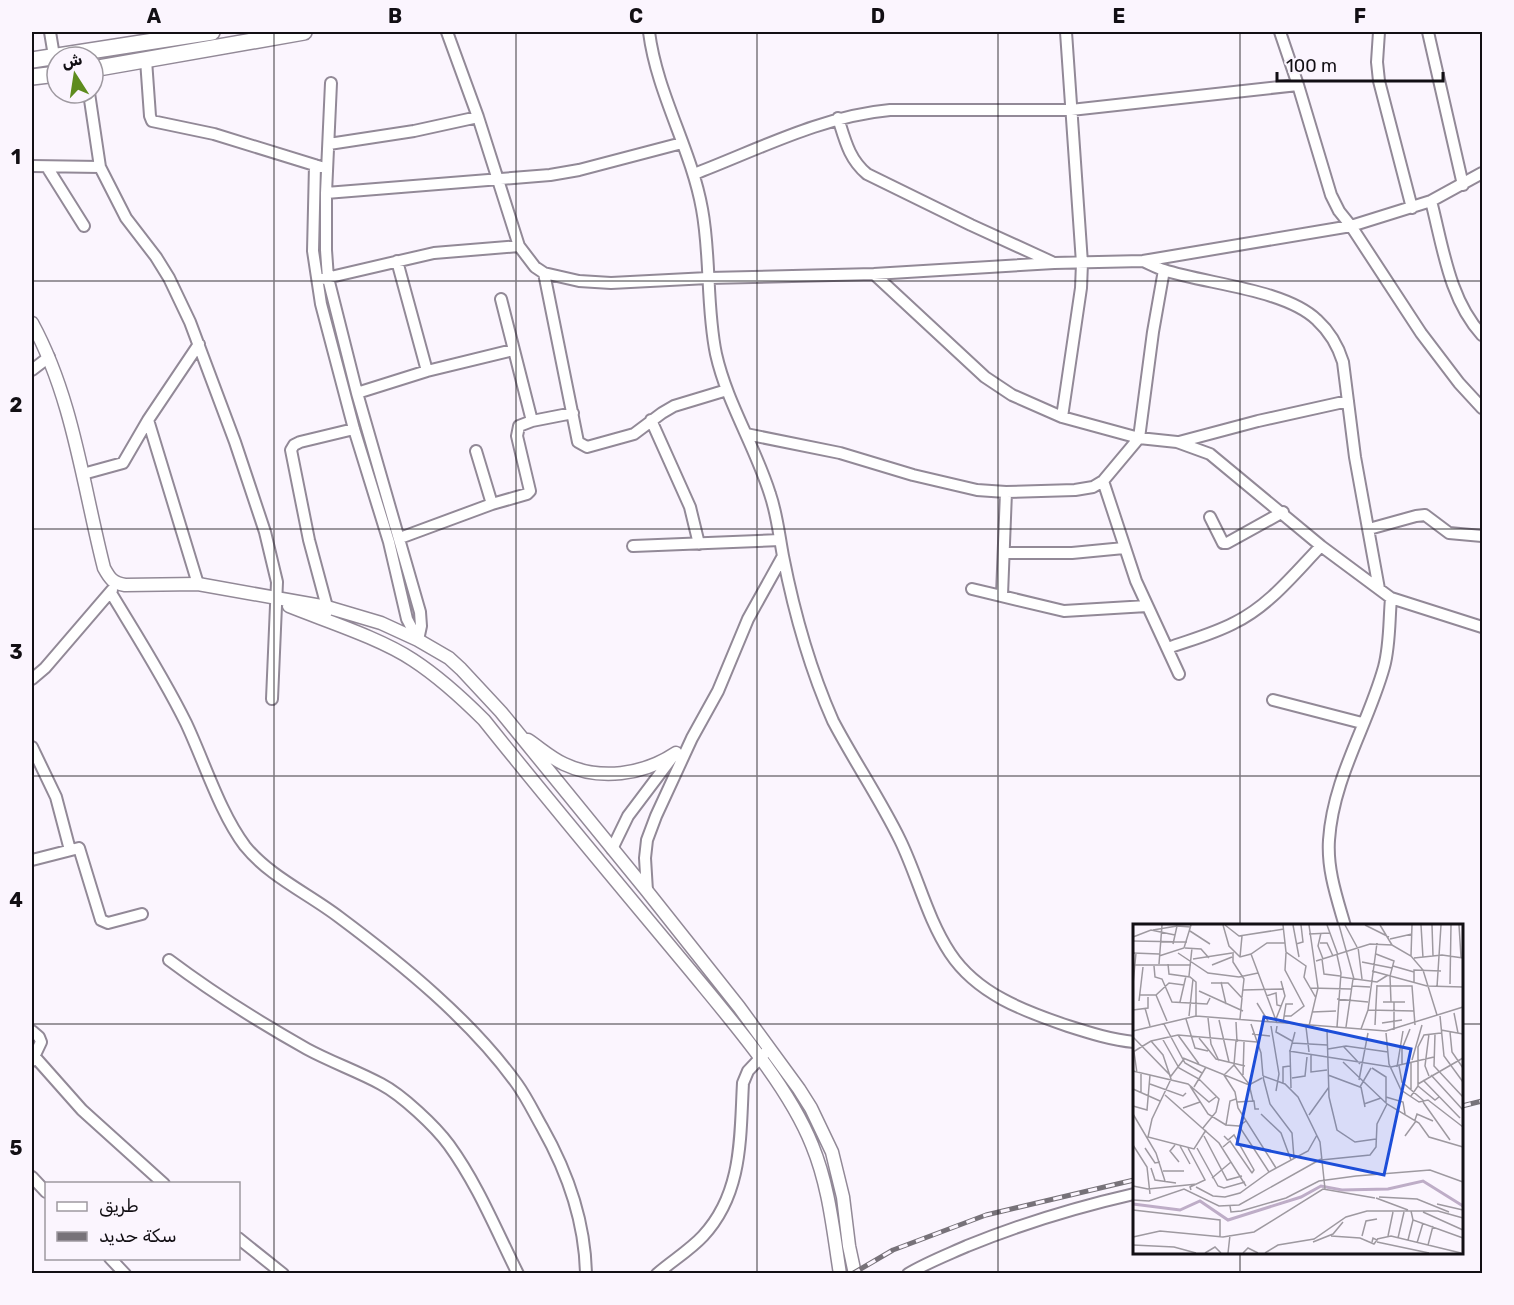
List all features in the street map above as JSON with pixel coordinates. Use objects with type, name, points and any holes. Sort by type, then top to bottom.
[{"type":"main road","points":[[105,45],[147,36],[202,32]]},
{"type":"main road","points":[[105,67],[304,32]]},
{"type":"street","points":[[447,32],[478,117],[519,246],[535,267],[544,273],[579,281],[611,283],[874,274],[1054,263],[1143,261],[1351,226],[1431,201],[1482,174]]},
{"type":"street","points":[[649,32],[661,83],[694,174],[703,211],[716,354],[727,390],[770,492],[783,556],[806,646],[824,701],[853,758],[901,841],[932,919],[951,955],[973,979],[998,997],[1024,1011],[1096,1035],[1133,1042]]},
{"type":"street","points":[[1062,417],[1081,288],[1082,263],[1066,32]]},
{"type":"street","points":[[1280,32],[1331,195],[1339,211],[1421,333],[1459,383],[1482,408]]},
{"type":"street","points":[[1379,32],[1377,62],[1379,81],[1412,208]]},
{"type":"street","points":[[1428,32],[1463,185]]},
{"type":"street","points":[[146,60],[152,122],[214,134],[327,169]]},
{"type":"street","points":[[331,83],[326,193],[328,278],[357,393],[420,612],[421,626],[411,658]]},
{"type":"street","points":[[694,174],[838,118],[865,112],[1071,110],[1298,85]]},
{"type":"street","points":[[91,105],[100,167],[126,218],[156,257],[169,279],[199,344],[265,532],[276,576],[277,599],[272,699]]},
{"type":"street","points":[[329,144],[414,131],[478,117]]},
{"type":"street","points":[[838,118],[850,156],[867,174],[1054,263]]},
{"type":"street","points":[[326,193],[550,175],[579,170],[682,143]]},
{"type":"street","points":[[315,165],[313,251],[316,280],[354,429],[389,542],[407,619],[418,640]]},
{"type":"street","points":[[32,166],[100,167]]},
{"type":"street","points":[[47,167],[84,226]]},
{"type":"street","points":[[1431,201],[1456,295],[1482,335]]},
{"type":"street","points":[[316,280],[454,250],[519,246]]},
{"type":"street","points":[[397,261],[427,371]]},
{"type":"street","points":[[1143,261],[1164,270],[1256,292],[1295,306],[1315,318],[1328,332],[1339,350],[1346,377],[1355,457],[1370,529],[1379,589]]},
{"type":"street","points":[[746,434],[840,453],[913,475],[961,486],[1006,492],[1075,490],[1093,487],[1103,481],[1139,438],[1164,270]]},
{"type":"street","points":[[544,273],[578,441],[587,447],[634,434],[674,406],[727,390]]},
{"type":"street","points":[[874,274],[985,377],[1012,395],[1062,417],[1139,438],[1177,442],[1210,454],[1283,512],[1321,546],[1390,598],[1482,627]]},
{"type":"street","points":[[501,299],[532,421]]},
{"type":"street","points":[[32,323],[49,357],[58,384],[83,474],[104,568],[113,589],[185,722],[226,812],[245,845],[280,877],[338,916],[427,989],[483,1042],[519,1086],[559,1157],[580,1212],[586,1274]]},
{"type":"street","points":[[83,474],[122,464],[148,420],[199,344]]},
{"type":"street","points":[[357,393],[427,371],[513,350]]},
{"type":"street","points":[[32,370],[49,357]]},
{"type":"street","points":[[1177,442],[1348,401]]},
{"type":"street","points":[[400,538],[492,504],[527,494],[530,491],[517,436],[519,426],[532,421],[573,413]]},
{"type":"street","points":[[148,420],[198,584]]},
{"type":"street","points":[[651,420],[690,507],[699,544]]},
{"type":"street","points":[[326,621],[327,607],[309,540],[291,450],[300,442],[354,429]]},
{"type":"street","points":[[476,451],[492,504]]},
{"type":"street","points":[[1103,481],[1124,548],[1147,606],[1179,674]]},
{"type":"street","points":[[1002,595],[1006,492]]},
{"type":"street","points":[[1210,518],[1223,543],[1227,543],[1283,512]]},
{"type":"street","points":[[1370,529],[1425,515],[1449,533],[1482,536]]},
{"type":"street","points":[[633,546],[780,540]]},
{"type":"street","points":[[1168,648],[1235,623],[1253,612],[1271,598],[1321,546]]},
{"type":"street","points":[[1004,553],[1072,553],[1124,548]]},
{"type":"street","points":[[647,891],[645,858],[647,840],[656,816],[692,738],[718,691],[748,619],[783,556]]},
{"type":"street","points":[[32,679],[45,668],[113,589],[135,586],[198,584],[327,607],[381,623],[418,640],[449,658],[517,733],[647,891],[739,1006],[811,1108],[832,1152],[843,1197],[855,1274]]},
{"type":"street","points":[[972,589],[1070,611],[1147,606]]},
{"type":"street","points":[[1344,924],[1334,890],[1329,842],[1332,815],[1362,723],[1384,666],[1389,630],[1390,598]]},
{"type":"street","points":[[277,599],[411,658],[461,697],[484,720],[759,1058],[796,1111],[812,1144],[828,1196],[840,1274]]},
{"type":"street","points":[[1274,700],[1362,723]]},
{"type":"street","points":[[517,733],[562,764],[583,771],[620,774],[648,768],[676,753]]},
{"type":"street","points":[[604,866],[628,816],[650,784],[692,738]]},
{"type":"street","points":[[32,747],[57,797],[70,850]]},
{"type":"street","points":[[32,860],[80,849],[101,920],[108,923],[142,914]]},
{"type":"street","points":[[169,960],[267,1027],[325,1059],[382,1084],[410,1106],[448,1143],[483,1199],[518,1274]]},
{"type":"street","points":[[32,1031],[41,1042],[33,1060],[82,1110],[162,1182]]},
{"type":"street","points":[[657,1274],[702,1238],[713,1225],[734,1185],[739,1162],[743,1083],[748,1071],[770,1049]]},
{"type":"street","points":[[32,1177],[45,1191]]},
{"type":"street","points":[[908,1274],[992,1236],[1042,1218],[1133,1194]]},
{"type":"street","points":[[240,1240],[283,1274]]},
{"type":"street","points":[[112,1260],[125,1274]]},
{"type":"railway","points":[[1463,1106],[1482,1101]]},
{"type":"railway","points":[[852,1274],[893,1250],[986,1215],[1133,1180]]}]
